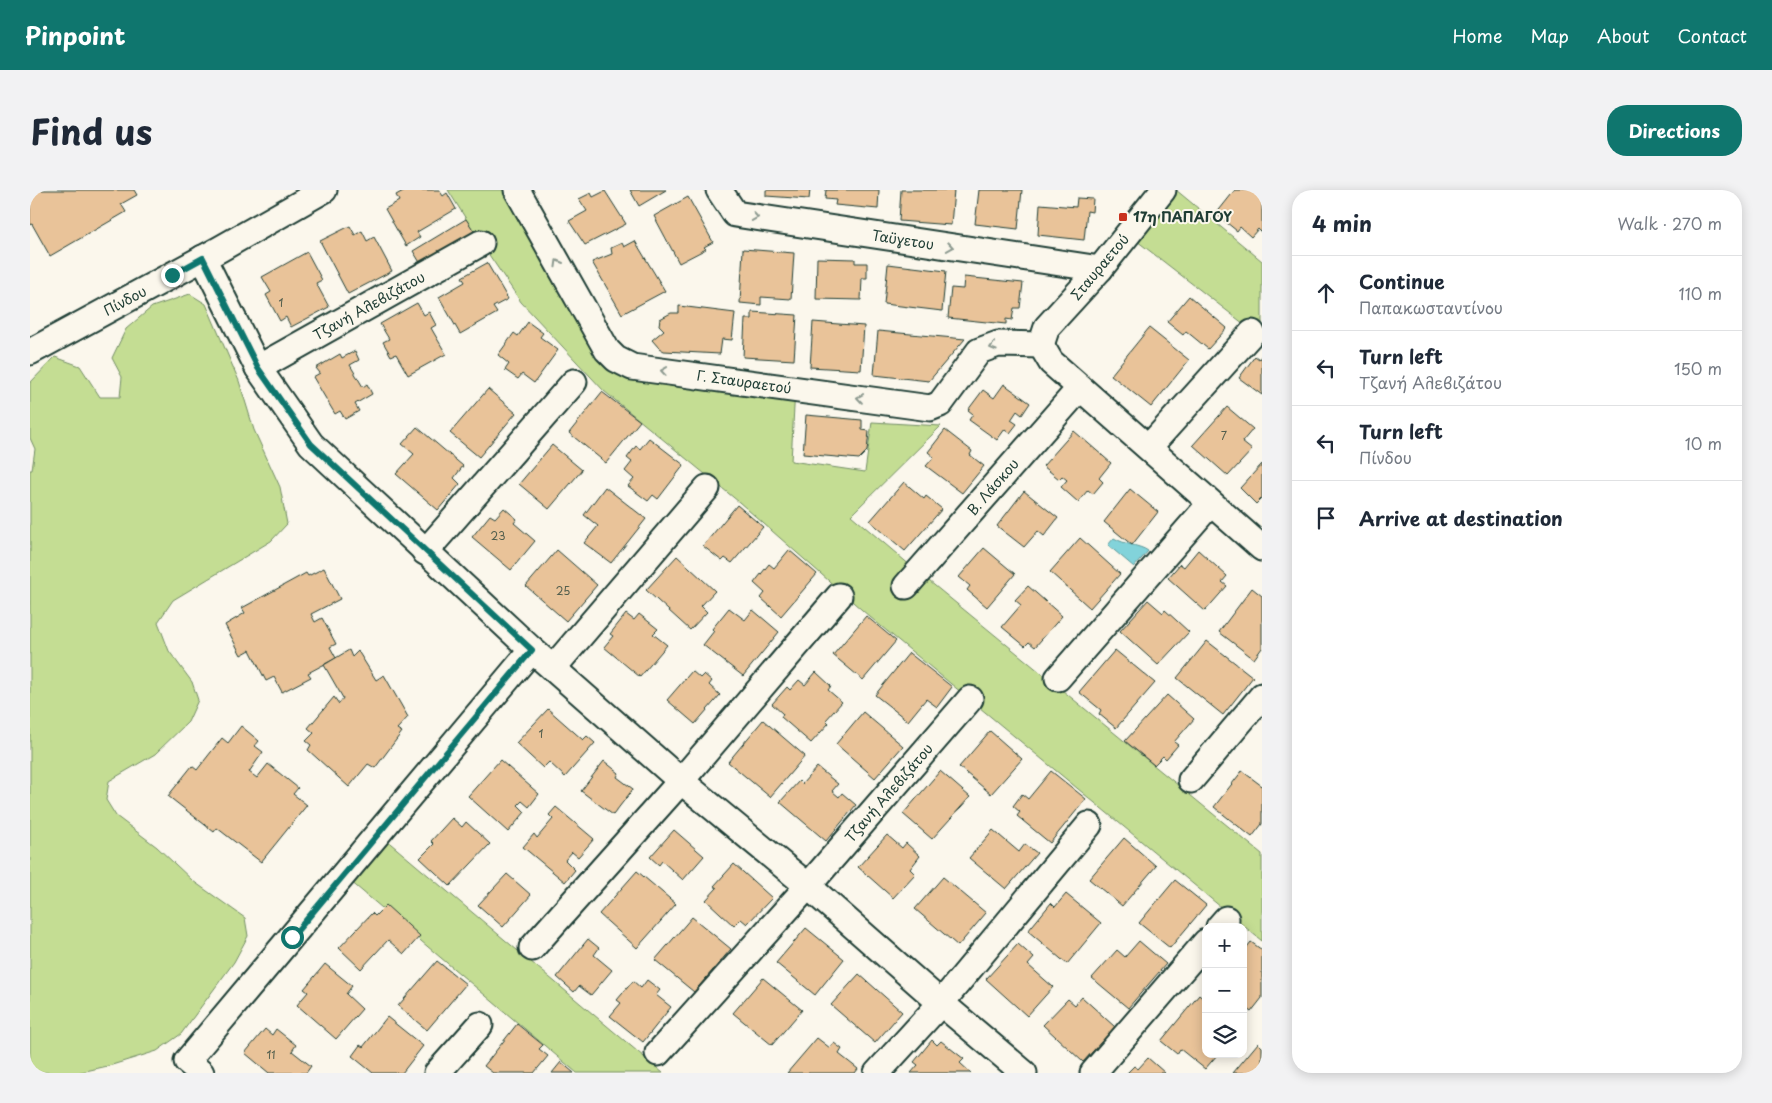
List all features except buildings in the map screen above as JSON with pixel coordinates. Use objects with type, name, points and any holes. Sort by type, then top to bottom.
[{"type":"street","name":"Πίνδου","points":[[30,352],[324,190]]},
{"type":"street","name":"Γ. Σταυραετού","points":[[517,190],[607,350],[616,360],[632,367],[930,408],[940,404],[979,352],[998,344],[1041,345]]},
{"type":"street","name":"Ταϋγετου","points":[[719,190],[735,214],[1100,269]]},
{"type":"street","name":"Σταυραετού","points":[[1041,345],[1047,326],[1100,269],[1163,190]]},
{"type":"street","name":"Τζανή Αλεβιζάτου","points":[[258,368],[481,243]]},
{"type":"street","points":[[203,258],[258,368],[311,444],[532,650],[681,781],[808,886],[1024,1073]]},
{"type":"street","points":[[1149,447],[1252,333]]},
{"type":"street","points":[[1041,345],[1051,362],[1262,548]]},
{"type":"street","points":[[425,552],[574,382]]},
{"type":"street","name":"Β. Λάσκου","points":[[906,586],[1080,388]]},
{"type":"street","points":[[553,668],[707,488]]},
{"type":"street","points":[[1058,678],[1210,504]]},
{"type":"street","points":[[532,948],[681,781],[839,596]]},
{"type":"street","points":[[194,1067],[532,650]]},
{"type":"street","points":[[1191,780],[1262,696]]},
{"type":"street","name":"Τζανή Αλεβιζάτου","points":[[658,1053],[808,886],[970,699]]},
{"type":"street","points":[[878,1073],[941,1003],[1089,826]]},
{"type":"street","points":[[1093,1073],[1202,947]]},
{"type":"street","points":[[437,1073],[480,1025]]},
{"type":"green space","points":[[448,190],[517,190],[607,350],[795,389],[791,461],[865,472],[872,422],[941,426],[851,515],[1262,854],[1262,941],[1247,929],[1247,923],[1240,923],[870,617],[739,502],[604,391],[521,302]]},
{"type":"green space","points":[[1163,190],[1176,190],[1262,261],[1262,338],[1128,234]]},
{"type":"green space","points":[[190,294],[206,304],[239,381],[254,430],[280,487],[287,524],[271,541],[173,600],[158,622],[169,651],[192,682],[198,700],[188,722],[155,754],[109,781],[106,800],[116,816],[157,847],[193,881],[245,918],[248,936],[234,962],[181,1034],[157,1051],[112,1065],[77,1073],[30,1072],[30,470],[32,470],[35,449],[30,438],[30,383],[55,357],[80,366],[100,397],[120,397],[122,377],[112,358],[126,329],[152,307]]},
{"type":"green space","points":[[378,833],[663,1073],[577,1073],[343,875]]},
{"type":"water","points":[[1114,538],[1148,551],[1134,567],[1108,545]]},
{"type":"place","name":"17η ΠΑΠΑΓΟΥ","points":[[1123,217]]},
{"type":"route","points":[[172,275],[203,258],[258,368],[311,444],[532,650],[292,937]]}]
